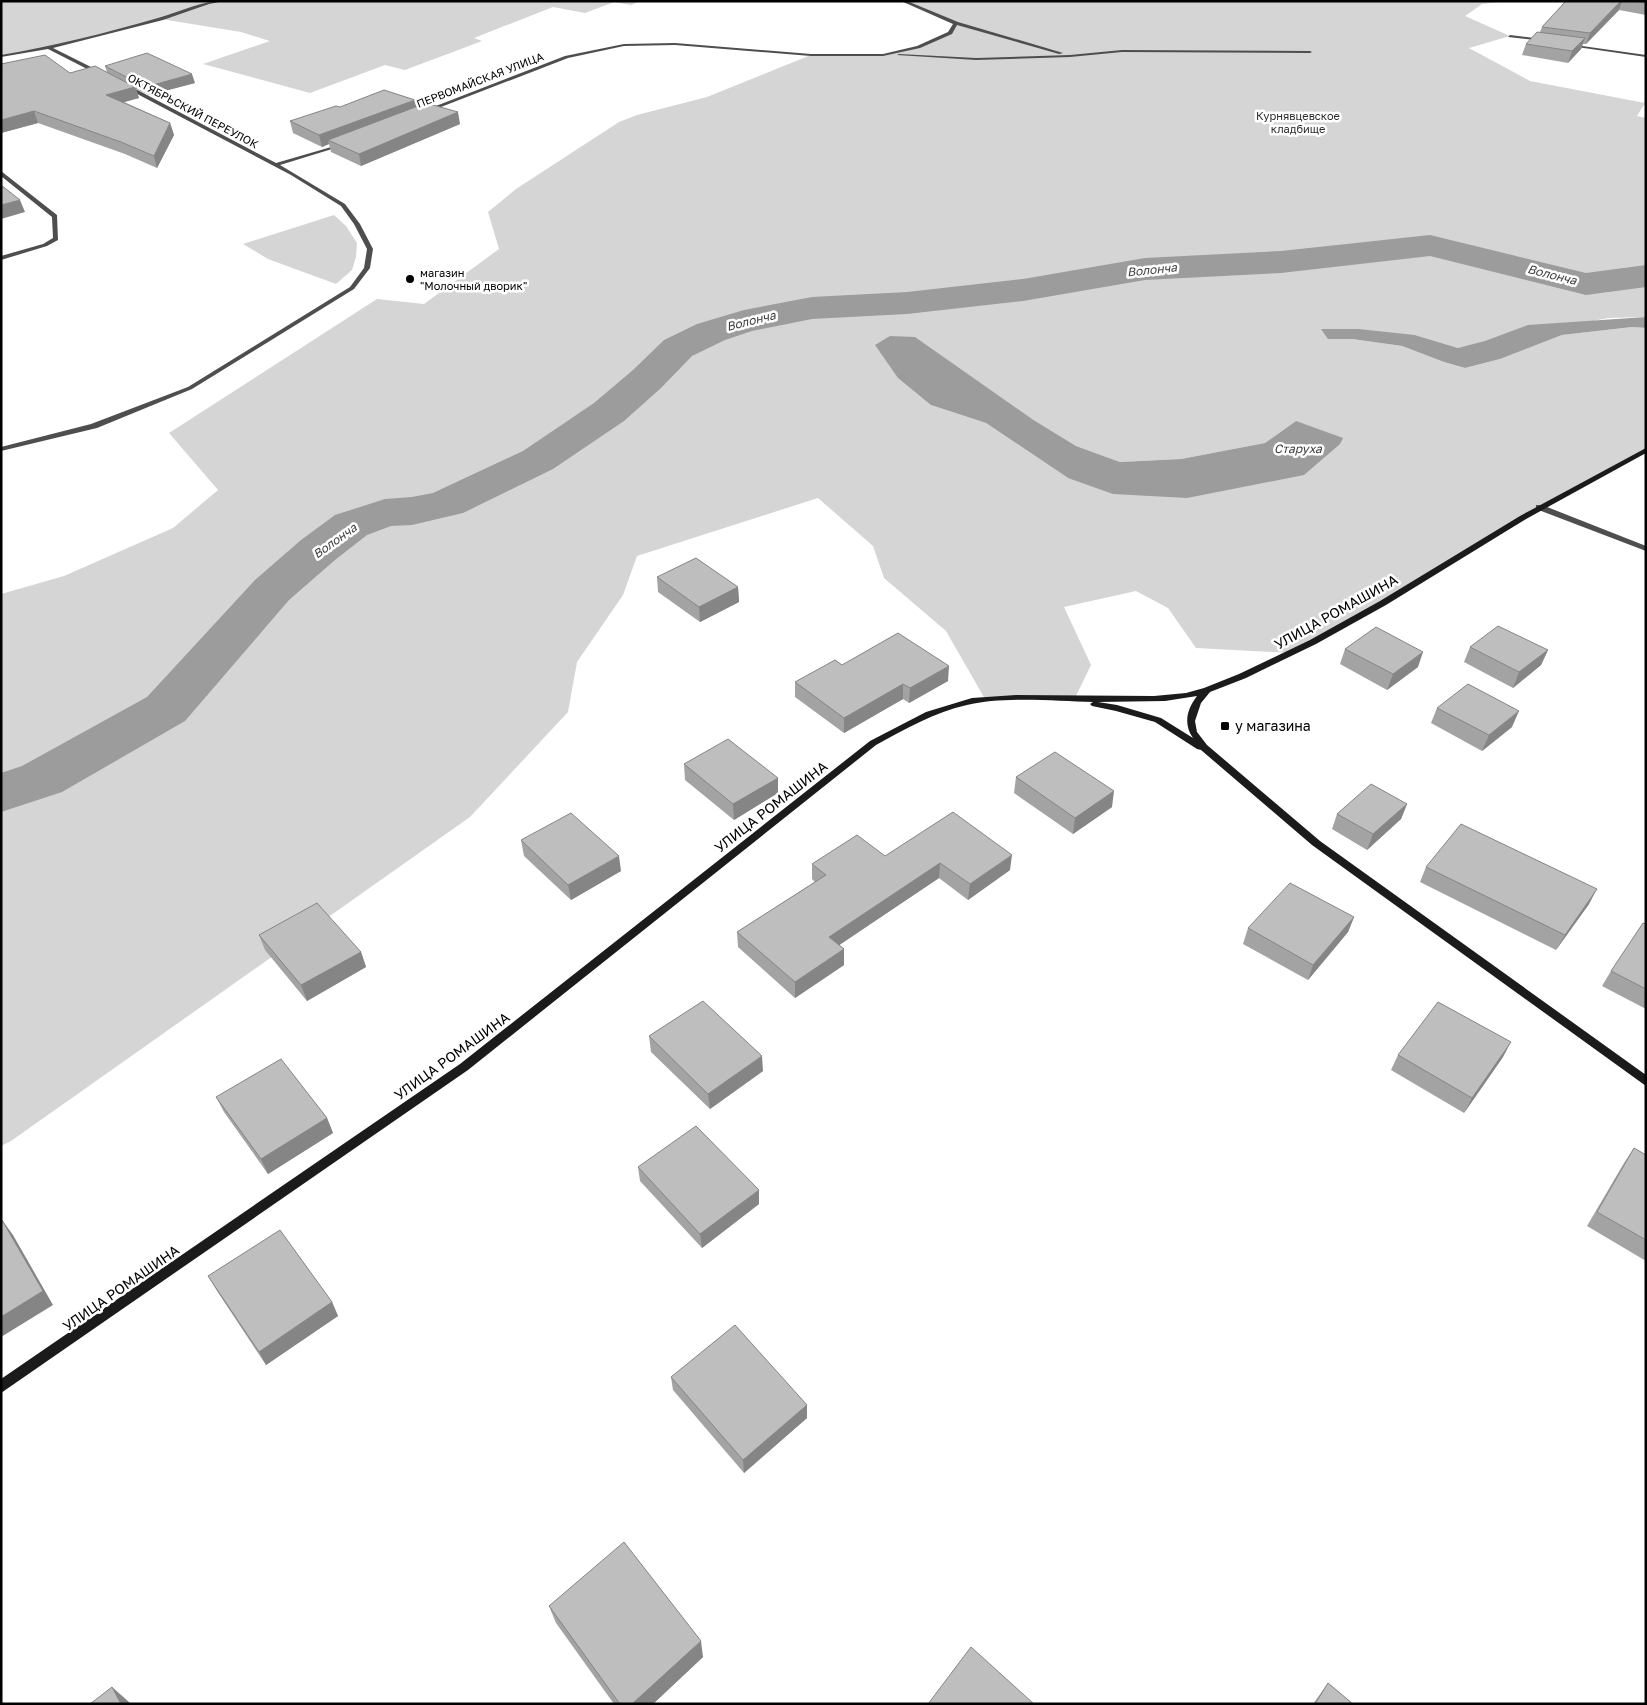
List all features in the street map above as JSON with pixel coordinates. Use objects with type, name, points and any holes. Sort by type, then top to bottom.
[{"type":"street","points":[[1,56],[49,48],[161,19],[208,3],[222,1]]},
{"type":"street","points":[[903,1],[956,23],[1070,56]]},
{"type":"street","name":"ПЕРВОМАЙСКАЯ УЛИЦА","points":[[418,114],[568,57],[624,45],[675,44],[811,55],[883,55],[918,47],[950,33],[956,23]]},
{"type":"street","points":[[1510,36],[1554,42]]},
{"type":"street","points":[[1563,43],[1646,56]]},
{"type":"street","name":"ОКТЯБРЬСКИЙ ПЕРЕУЛОК","points":[[49,48],[108,77]]},
{"type":"street","points":[[883,55],[976,59],[1070,56],[1122,51],[1310,52]]},
{"type":"street","name":"ОКТЯБРЬСКИЙ ПЕРЕУЛОК","points":[[124,85],[274,165]]},
{"type":"street","points":[[274,165],[347,142]]},
{"type":"street","points":[[1,449],[94,426],[190,388],[352,288],[367,268],[370,249],[357,224],[343,205],[293,174],[274,165]]},
{"type":"street","points":[[1,173],[55,216],[56,239],[45,245],[1,258]]},
{"type":"street","name":"УЛИЦА РОМАШИНА","points":[[1,1387],[464,1067],[873,743],[908,724],[966,702],[995,699],[1172,699],[1206,690],[1294,653],[1421,579],[1538,507],[1646,450]]},
{"type":"street","points":[[1538,507],[1646,549]]},
{"type":"street","points":[[1206,690],[1197,702],[1190,721],[1193,732],[1204,747],[1316,843],[1646,1081]]},
{"type":"street","points":[[1074,700],[1118,708],[1158,720],[1222,762]]},
{"type":"green space","points":[[1,1],[640,1],[631,5],[614,2],[585,13],[553,7],[474,38],[482,41],[405,70],[385,65],[310,93],[203,64],[270,41],[241,32],[161,19],[49,48],[1,56]]},
{"type":"green space","name":"Курнявцевское кладбище","points":[[903,1],[1507,1],[1482,4],[1465,16],[1510,36],[1469,48],[1530,81],[1645,103],[1637,116],[1646,118],[1646,317],[1608,318],[1458,348],[1415,335],[1328,339],[1352,339],[1402,346],[1465,368],[1500,359],[1562,335],[1632,327],[1646,328],[1646,450],[1294,653],[1196,648],[1168,608],[1136,591],[1064,607],[1091,665],[1074,700],[985,699],[946,631],[884,578],[873,546],[818,498],[637,556],[623,595],[577,662],[568,712],[470,817],[11,1141],[1,1146],[1,594],[64,576],[173,528],[218,490],[169,433],[377,299],[424,304],[499,249],[488,212],[516,189],[619,122],[637,115],[707,97],[811,55],[883,55],[918,47],[950,33],[956,23]],"holes":[[[931,405],[1032,419],[1076,446],[1120,462],[1181,459],[1265,443],[1296,421],[1304,475],[1068,478],[986,423]]]},
{"type":"green space","points":[[334,215],[346,226],[357,243],[356,257],[352,270],[336,284],[268,259],[243,244]]},
{"type":"water","points":[[1646,317],[1646,328],[1632,327],[1562,335],[1500,359],[1465,368],[1402,346],[1352,339],[1328,339],[1321,329],[1358,329],[1415,335],[1458,348],[1485,341],[1528,325]]},
{"type":"water","name":"Старуха","points":[[890,336],[915,337],[1032,419],[1076,446],[1120,462],[1181,459],[1265,443],[1296,421],[1343,438],[1340,444],[1304,475],[1187,498],[1113,494],[1068,478],[986,423],[931,405],[898,378],[875,345]]},
{"type":"building","points":[[1566,1],[1621,1],[1590,33],[1542,27]]},
{"type":"building","points":[[1537,32],[1585,38],[1572,51],[1526,44]]},
{"type":"building","points":[[147,53],[192,74],[146,87],[105,66]]},
{"type":"building","points":[[45,55],[70,73],[95,66],[135,87],[106,95],[170,123],[154,156],[121,142],[34,111],[1,120],[1,64]]},
{"type":"building","points":[[384,90],[415,100],[319,135],[290,121],[336,106],[340,107]]},
{"type":"building","points":[[426,103],[458,112],[359,154],[328,140]]},
{"type":"building","points":[[1,185],[20,200],[1,205]]},
{"type":"building","points":[[696,558],[738,587],[699,607],[657,577]]},
{"type":"building","points":[[1498,626],[1548,650],[1519,672],[1470,647]]},
{"type":"building","points":[[1376,627],[1423,652],[1393,674],[1345,649]]},
{"type":"building","points":[[898,633],[949,666],[910,688],[903,684],[844,718],[795,682],[835,660],[842,665]]},
{"type":"building","points":[[1468,684],[1519,711],[1489,735],[1437,708]]},
{"type":"building","points":[[728,739],[778,778],[733,804],[684,764]]},
{"type":"building","points":[[1055,752],[1114,791],[1075,818],[1016,777]]},
{"type":"building","points":[[1371,784],[1407,804],[1373,834],[1337,814]]},
{"type":"building","points":[[953,812],[1012,855],[970,884],[940,863],[829,937],[844,949],[795,982],[737,932],[826,875],[812,864],[857,835],[885,856]]},
{"type":"building","points":[[571,813],[619,856],[568,885],[521,840]]},
{"type":"building","points":[[1461,824],[1597,889],[1565,935],[1426,867]]},
{"type":"building","points":[[1290,883],[1354,917],[1313,965],[1248,928]]},
{"type":"building","points":[[317,903],[361,952],[301,985],[259,935]]},
{"type":"building","points":[[1643,923],[1646,924],[1646,989],[1611,971]]},
{"type":"building","points":[[703,1001],[762,1056],[708,1094],[649,1036]]},
{"type":"building","points":[[1438,1002],[1511,1042],[1472,1098],[1398,1055]]},
{"type":"building","points":[[281,1059],[327,1118],[261,1159],[216,1097]]},
{"type":"building","points":[[696,1126],[759,1190],[700,1234],[638,1167]]},
{"type":"building","points":[[1634,1148],[1646,1155],[1646,1240],[1597,1212]]},
{"type":"building","points":[[1,1221],[43,1291],[1,1317]]},
{"type":"building","points":[[280,1230],[332,1302],[259,1352],[208,1276]]},
{"type":"building","points":[[735,1325],[807,1405],[743,1460],[671,1377]]},
{"type":"building","points":[[624,1542],[701,1641],[632,1704],[620,1704],[549,1606]]},
{"type":"building","points":[[971,1647],[1034,1704],[928,1704]]},
{"type":"building","points":[[1328,1683],[1353,1704],[1315,1704]]},
{"type":"building","points":[[112,1687],[121,1704],[90,1704]]},
{"type":"waterway","name":"Волонча","points":[[1,793],[42,779],[166,709],[272,590],[318,550],[351,525],[385,513],[412,511],[447,503],[538,460],[609,412],[647,379],[678,348],[711,332],[744,321],[812,308],[907,303],[1023,290],[1145,269],[1281,262],[1430,245],[1586,284],[1646,276]]},
{"type":"place","name":"магазин \"Молочный дворик\"","points":[[410,279]]},
{"type":"place","name":"у магазина","points":[[1225,726]]}]
